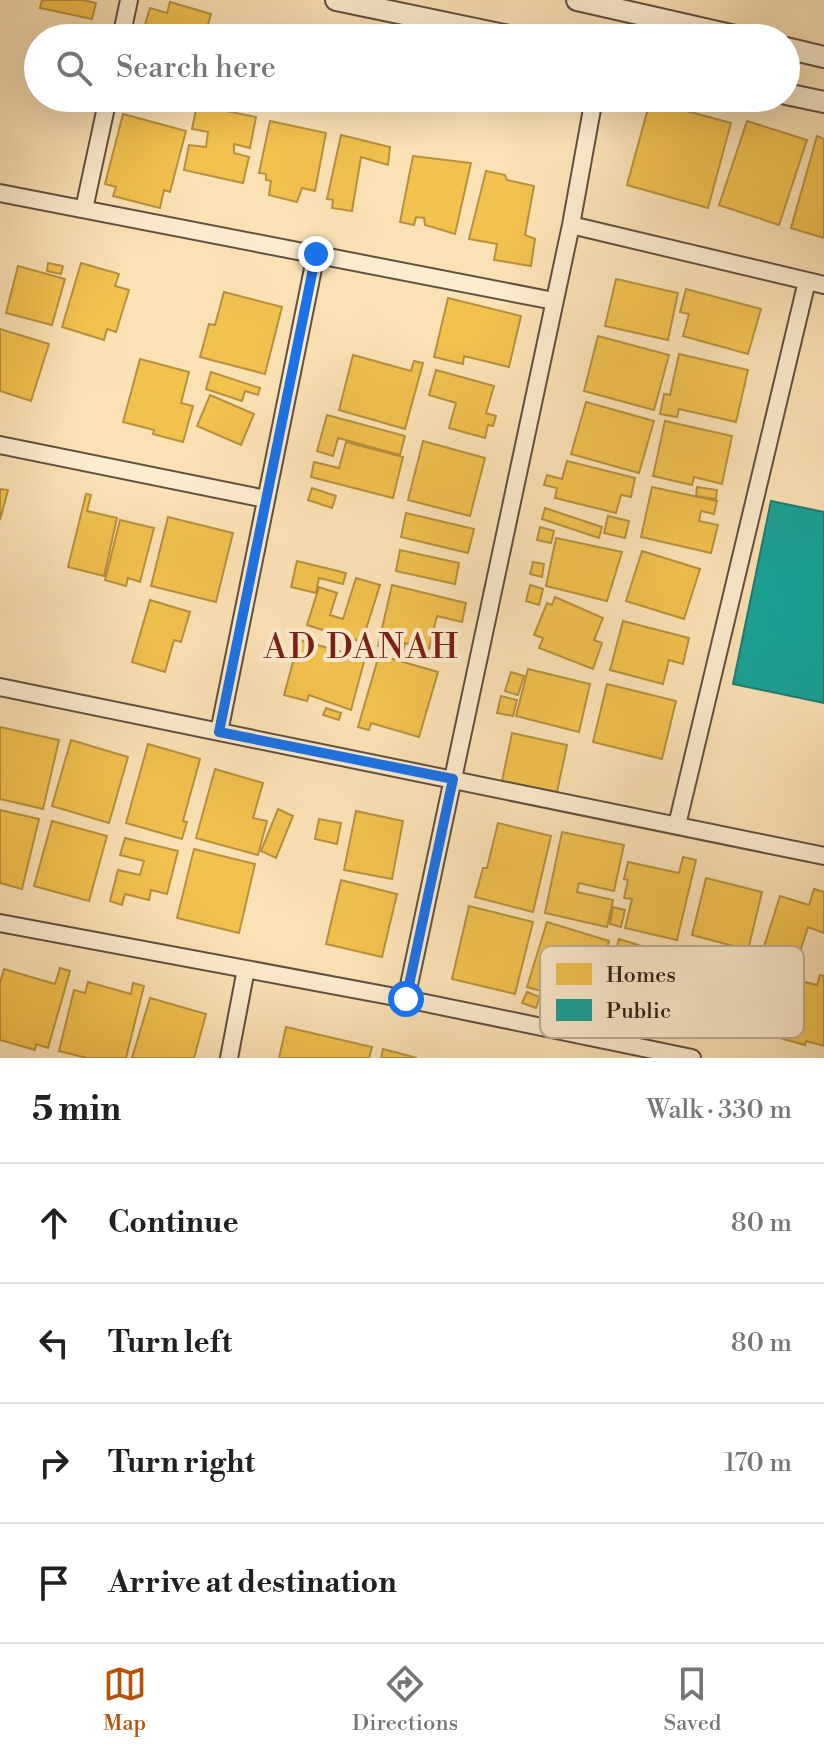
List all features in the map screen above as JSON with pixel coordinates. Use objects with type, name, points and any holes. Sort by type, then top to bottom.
[{"type":"street","points":[[124,24],[129,0]]},
{"type":"street","points":[[336,0],[452,24]]},
{"type":"street","points":[[577,0],[624,5],[693,24]]},
{"type":"street","points":[[800,51],[824,57]]},
{"type":"street","points":[[800,97],[824,102]]},
{"type":"street","points":[[84,209],[105,112]]},
{"type":"street","points":[[406,999],[571,225],[591,112]]},
{"type":"street","points":[[0,193],[554,301]]},
{"type":"street","points":[[571,225],[824,285]]},
{"type":"street","points":[[219,732],[316,254]]},
{"type":"street","points":[[677,825],[807,281]]},
{"type":"street","points":[[0,445],[266,499]]},
{"type":"street","points":[[0,687],[824,856]]},
{"type":"street","points":[[0,923],[540,1027]]},
{"type":"street","points":[[229,1058],[246,969]]},
{"type":"street","points":[[595,1038],[692,1058]]},
{"type":"building: Homes","points":[[42,0],[96,3],[92,19],[40,8]]},
{"type":"building: Homes","points":[[170,2],[211,14],[208,24],[145,24],[150,8],[167,13]]},
{"type":"building: Homes","points":[[196,112],[231,112],[256,117],[250,148],[234,144],[234,153],[249,157],[243,183],[184,170],[189,145],[206,147],[208,132],[192,129]]},
{"type":"building: Homes","points":[[647,112],[690,112],[731,123],[708,208],[627,185]]},
{"type":"building: Homes","points":[[123,114],[186,131],[170,192],[164,190],[160,208],[113,196],[116,187],[105,184]]},
{"type":"building: Homes","points":[[270,121],[326,133],[315,191],[302,188],[297,202],[269,195],[271,181],[266,180],[266,174],[259,173]]},
{"type":"building: Homes","points":[[747,121],[807,140],[779,225],[719,205]]},
{"type":"building: Homes","points":[[341,135],[390,147],[388,165],[361,157],[352,211],[332,208],[333,200],[327,199]]},
{"type":"building: Homes","points":[[817,136],[824,139],[824,238],[791,228]]},
{"type":"building: Homes","points":[[413,156],[471,163],[455,234],[425,225],[424,218],[416,217],[414,225],[400,222]]},
{"type":"building: Homes","points":[[486,171],[534,186],[525,235],[535,239],[531,266],[494,260],[497,244],[469,239]]},
{"type":"building: Homes","points":[[48,263],[63,266],[61,274],[47,271]]},
{"type":"building: Homes","points":[[81,263],[119,274],[115,286],[129,290],[116,332],[107,329],[104,340],[62,327]]},
{"type":"building: Homes","points":[[18,266],[65,279],[52,325],[6,313]]},
{"type":"building: Homes","points":[[616,279],[678,293],[668,340],[605,326]]},
{"type":"building: Homes","points":[[686,289],[761,309],[748,354],[683,336],[689,314],[680,312]]},
{"type":"building: Homes","points":[[224,292],[282,307],[265,374],[200,357],[209,324],[215,325]]},
{"type":"building: Homes","points":[[448,298],[521,316],[509,367],[464,356],[463,364],[434,357]]},
{"type":"building: Homes","points":[[0,329],[49,344],[31,401],[0,391]]},
{"type":"building: Homes","points":[[598,336],[669,355],[654,410],[584,391]]},
{"type":"building: Homes","points":[[679,354],[748,370],[736,422],[679,409],[677,417],[660,414],[664,394],[670,395]]},
{"type":"building: Homes","points":[[353,355],[411,371],[414,361],[423,363],[405,429],[339,410]]},
{"type":"building: Homes","points":[[140,359],[189,372],[181,403],[193,406],[183,442],[123,422]]},
{"type":"building: Homes","points":[[436,370],[494,386],[486,413],[496,416],[493,426],[488,425],[485,438],[449,428],[456,403],[429,395]]},
{"type":"building: Homes","points":[[211,372],[260,388],[258,395],[245,391],[242,401],[206,389]]},
{"type":"building: Homes","points":[[210,395],[254,414],[241,445],[197,426]]},
{"type":"building: Homes","points":[[586,402],[654,421],[639,473],[571,454]]},
{"type":"building: Homes","points":[[327,415],[405,436],[400,455],[338,438],[333,456],[317,451]]},
{"type":"building: Homes","points":[[665,421],[732,436],[722,484],[694,477],[692,485],[653,476]]},
{"type":"building: Homes","points":[[423,441],[485,458],[470,516],[408,500]]},
{"type":"building: Homes","points":[[346,442],[403,457],[393,498],[311,477],[314,462],[339,468]]},
{"type":"building: Homes","points":[[567,461],[635,478],[631,497],[621,495],[616,513],[555,498],[557,488],[544,485],[547,475],[562,479]]},
{"type":"building: Homes","points":[[652,487],[717,501],[714,514],[701,511],[699,521],[718,525],[711,553],[641,537]]},
{"type":"building: Homes","points":[[697,487],[717,490],[716,499],[696,496]]},
{"type":"building: Homes","points":[[312,488],[336,496],[332,508],[308,500]]},
{"type":"building: Homes","points":[[0,489],[8,490],[0,520]]},
{"type":"building: Homes","points":[[86,494],[91,495],[87,511],[117,518],[104,576],[68,567]]},
{"type":"building: Homes","points":[[545,508],[602,527],[599,538],[542,519]]},
{"type":"building: Homes","points":[[406,513],[474,529],[468,553],[401,537]]},
{"type":"building: Homes","points":[[608,516],[629,521],[625,538],[604,533]]},
{"type":"building: Homes","points":[[168,517],[233,533],[216,602],[151,586]]},
{"type":"building: Homes","points":[[120,520],[154,528],[140,582],[128,578],[126,586],[105,580]]},
{"type":"building: Homes","points":[[540,527],[554,531],[551,543],[537,540]]},
{"type":"building: Homes","points":[[556,538],[622,552],[607,601],[546,586]]},
{"type":"building: Homes","points":[[400,550],[459,563],[455,584],[396,571]]},
{"type":"building: Homes","points":[[642,551],[700,569],[684,619],[626,601]]},
{"type":"building: Homes","points":[[297,561],[346,573],[343,584],[319,578],[316,593],[291,587]]},
{"type":"building: Homes","points":[[533,562],[544,564],[542,577],[530,574]]},
{"type":"building: Homes","points":[[356,578],[380,585],[362,642],[307,625],[319,587],[337,593],[330,615],[343,619]]},
{"type":"building: Homes","points":[[392,585],[466,603],[462,622],[437,616],[429,649],[405,643],[403,652],[378,646]]},
{"type":"building: Homes","points":[[530,585],[543,589],[539,605],[526,601]]},
{"type":"building: Homes","points":[[555,597],[603,618],[594,640],[602,643],[593,669],[539,648],[543,638],[534,635],[547,603],[552,605]]},
{"type":"building: Homes","points":[[150,600],[190,612],[181,642],[174,640],[165,672],[132,662]]},
{"type":"building: Homes","points":[[623,621],[689,638],[683,664],[669,660],[663,684],[610,670]]},
{"type":"building: Homes","points":[[299,640],[365,658],[351,710],[309,695],[307,701],[284,695]]},
{"type":"building: Homes","points":[[379,655],[438,672],[419,737],[371,723],[369,730],[358,727]]},
{"type":"building: Homes","points":[[528,669],[590,684],[579,732],[516,716]]},
{"type":"building: Homes","points":[[511,672],[524,676],[518,695],[505,691]]},
{"type":"building: Homes","points":[[607,684],[676,701],[662,759],[593,742]]},
{"type":"building: Homes","points":[[501,696],[517,700],[513,716],[497,713]]},
{"type":"building: Homes","points":[[326,708],[341,713],[339,720],[323,715]]},
{"type":"building: Homes","points":[[0,727],[59,740],[43,809],[0,799]]},
{"type":"building: Homes","points":[[512,733],[567,745],[557,792],[502,781]]},
{"type":"building: Homes","points":[[71,740],[128,757],[109,823],[52,806]]},
{"type":"building: Homes","points":[[148,744],[200,759],[183,821],[187,822],[182,839],[126,823]]},
{"type":"building: Homes","points":[[215,769],[263,783],[253,818],[267,821],[258,855],[196,838]]},
{"type":"building: Homes","points":[[278,809],[293,816],[276,858],[261,851]]},
{"type":"building: Homes","points":[[0,810],[39,819],[22,889],[0,883]]},
{"type":"building: Homes","points":[[356,811],[403,821],[392,879],[344,870]]},
{"type":"building: Homes","points":[[319,819],[341,823],[337,844],[315,839]]},
{"type":"building: Homes","points":[[52,821],[107,836],[89,901],[34,886]]},
{"type":"building: Homes","points":[[498,823],[551,836],[533,912],[475,897],[483,868],[487,868]]},
{"type":"building: Homes","points":[[562,832],[624,845],[614,891],[579,883],[577,892],[613,900],[607,927],[545,913]]},
{"type":"building: Homes","points":[[125,838],[178,851],[167,894],[151,890],[149,900],[125,894],[122,905],[110,901],[118,870],[140,875],[144,861],[120,855]]},
{"type":"building: Homes","points":[[194,849],[255,864],[239,933],[177,918]]},
{"type":"building: Homes","points":[[683,857],[696,860],[677,940],[625,928],[632,899],[624,898],[628,862],[679,873]]},
{"type":"building: Homes","points":[[706,878],[762,892],[749,946],[733,946],[692,935]]},
{"type":"building: Homes","points":[[341,880],[397,894],[382,957],[326,944]]},
{"type":"building: Homes","points":[[814,889],[824,892],[824,933],[808,927],[802,946],[764,946],[780,896],[809,905]]},
{"type":"building: Homes","points":[[469,906],[533,922],[515,994],[452,979]]},
{"type":"building: Homes","points":[[613,907],[625,910],[621,927],[610,924]]},
{"type":"building: Homes","points":[[547,922],[609,941],[607,946],[540,946],[540,991],[527,987]]},
{"type":"building: Homes","points":[[619,939],[642,946],[617,946]]},
{"type":"building: Homes","points":[[60,968],[70,971],[48,1048],[36,1044],[35,1050],[0,1040],[0,983],[4,969],[55,984]]},
{"type":"building: Homes","points":[[820,975],[824,976],[824,1046],[779,1038],[804,1038],[804,982],[817,985]]},
{"type":"building: Homes","points":[[88,982],[131,994],[133,983],[144,986],[126,1058],[87,1058],[59,1051],[74,990],[85,993]]},
{"type":"building: Homes","points":[[527,992],[540,997],[536,1008],[522,1003]]},
{"type":"building: Homes","points":[[150,998],[206,1014],[194,1058],[132,1058]]},
{"type":"building: Homes","points":[[286,1027],[372,1047],[369,1058],[279,1058]]},
{"type":"building: Homes","points":[[383,1049],[417,1058],[381,1058]]},
{"type":"building: Public","points":[[771,501],[824,512],[824,703],[733,684]]},
{"type":"district","name":"AD DANAH","points":[[362,646]]},
{"type":"route","points":[[316,254],[219,732],[453,779],[406,999]]}]
